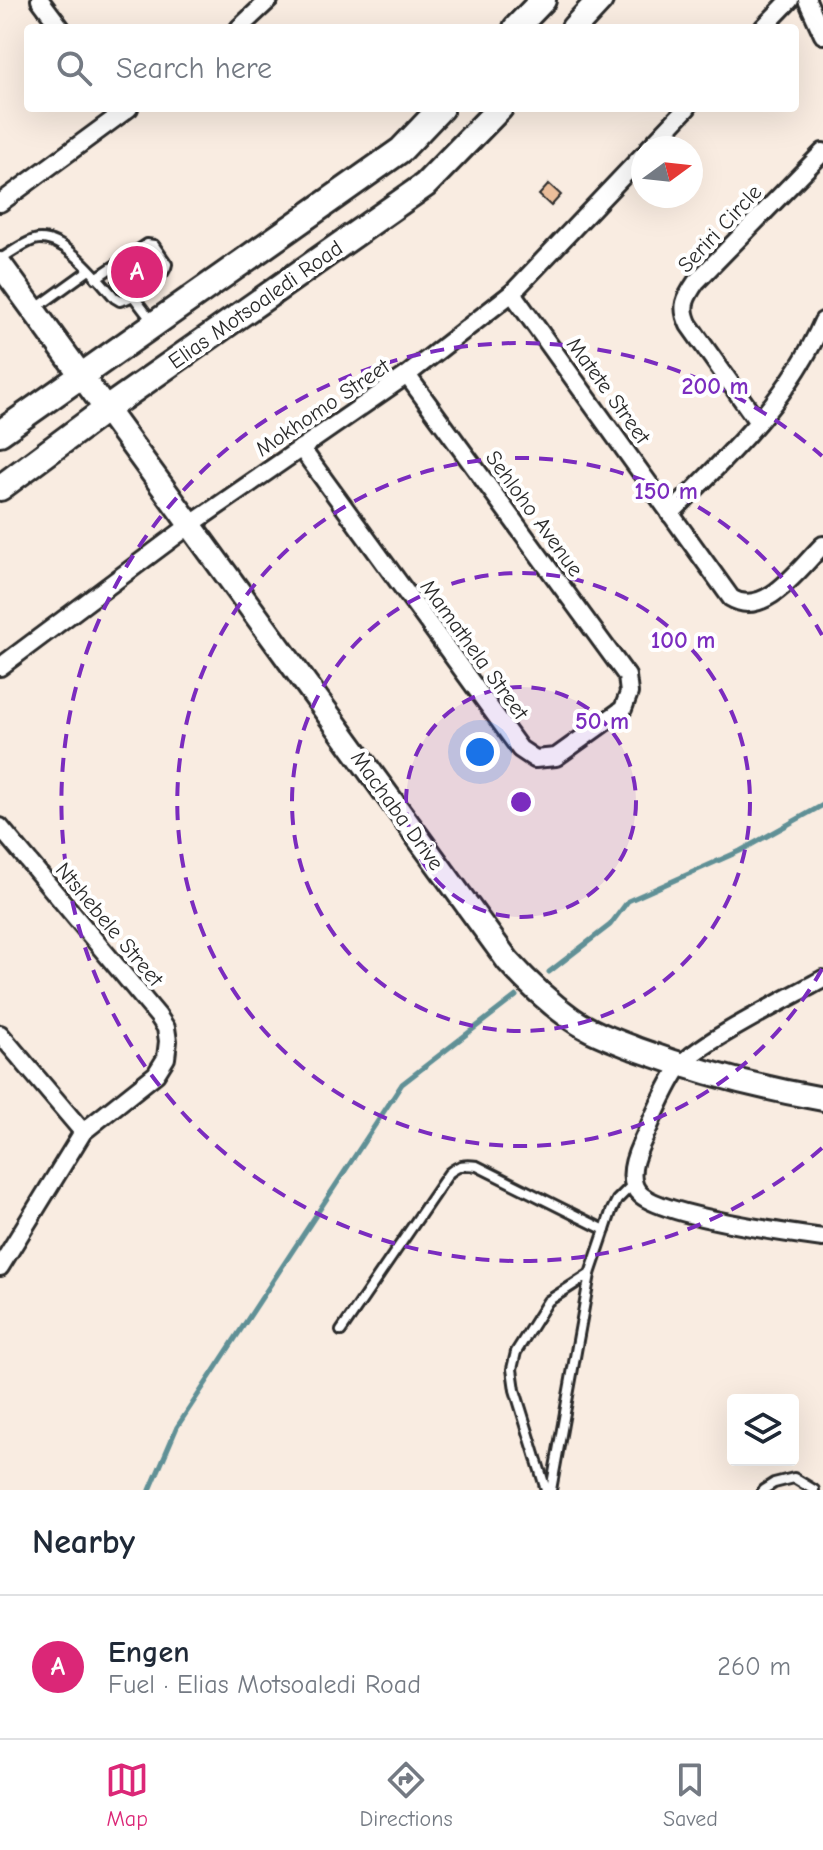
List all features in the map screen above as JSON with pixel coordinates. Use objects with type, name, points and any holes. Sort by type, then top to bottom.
[{"type":"main road","points":[[520,24],[543,0]]},
{"type":"main road","points":[[578,24],[600,0]]},
{"type":"main road","name":"Elias Motsoaledi Road","points":[[0,433],[401,150],[437,112]]},
{"type":"main road","name":"Elias Motsoaledi Road","points":[[0,488],[105,410],[425,185],[496,112]]},
{"type":"street","points":[[40,0],[58,24]]},
{"type":"street","points":[[767,24],[790,0]]},
{"type":"street","points":[[807,0],[823,35]]},
{"type":"street","points":[[243,24],[263,2]]},
{"type":"street","points":[[0,203],[120,112]]},
{"type":"street","points":[[660,136],[683,112]]},
{"type":"street","name":"Seriri Circle","points":[[758,422],[689,325],[683,314],[684,300],[696,282],[823,152]]},
{"type":"street","name":"Mokhomo Street","points":[[0,667],[190,525],[407,375],[512,293],[631,168]]},
{"type":"street","name":"Machaba Drive","points":[[0,262],[80,376],[508,961],[526,981],[574,1020],[611,1040],[680,1065],[823,1099]]},
{"type":"street","name":"Matete Street","points":[[512,293],[731,598],[749,605],[767,599],[823,545]]},
{"type":"street","points":[[670,514],[758,422],[790,382],[823,321]]},
{"type":"street","name":"Sehloho Avenue","points":[[407,375],[627,676]]},
{"type":"street","name":"Mamathela Street","points":[[301,448],[527,755],[535,759],[556,757],[623,709],[629,693],[627,676]]},
{"type":"street","name":"Ntshebele Street","points":[[0,827],[166,1028],[166,1058],[156,1074],[83,1132]]},
{"type":"street","points":[[823,979],[705,1046],[680,1065],[638,1151],[632,1170],[637,1192],[666,1207],[752,1228],[823,1238]]},
{"type":"street","points":[[0,1034],[83,1132],[0,1267]]},
{"type":"lane","points":[[0,262],[32,241],[43,239],[60,244],[93,274],[118,300],[133,296],[166,271],[166,261],[154,245],[143,245],[93,274],[33,310]]},
{"type":"lane","points":[[133,296],[155,324]]},
{"type":"lane","points":[[341,1331],[449,1173],[457,1167],[467,1164],[477,1166],[605,1230]]},
{"type":"lane","points":[[549,1490],[590,1274],[617,1200],[633,1184]]},
{"type":"lane","points":[[549,1490],[515,1390],[514,1360],[529,1328],[548,1301],[590,1274]]},
{"type":"lane","points":[[763,1490],[774,1483],[794,1478],[814,1490]]},
{"type":"building","points":[[549,184],[561,195],[551,206],[539,195]]},
{"type":"building","points":[[151,253],[159,265],[155,271],[121,293],[112,281]]},
{"type":"waterway","points":[[549,972],[610,925],[628,901],[740,851],[823,805]]},
{"type":"waterway","points":[[150,1490],[177,1427],[402,1084],[516,996]]},
{"type":"place","name":"Engen","points":[[137,272]]}]
